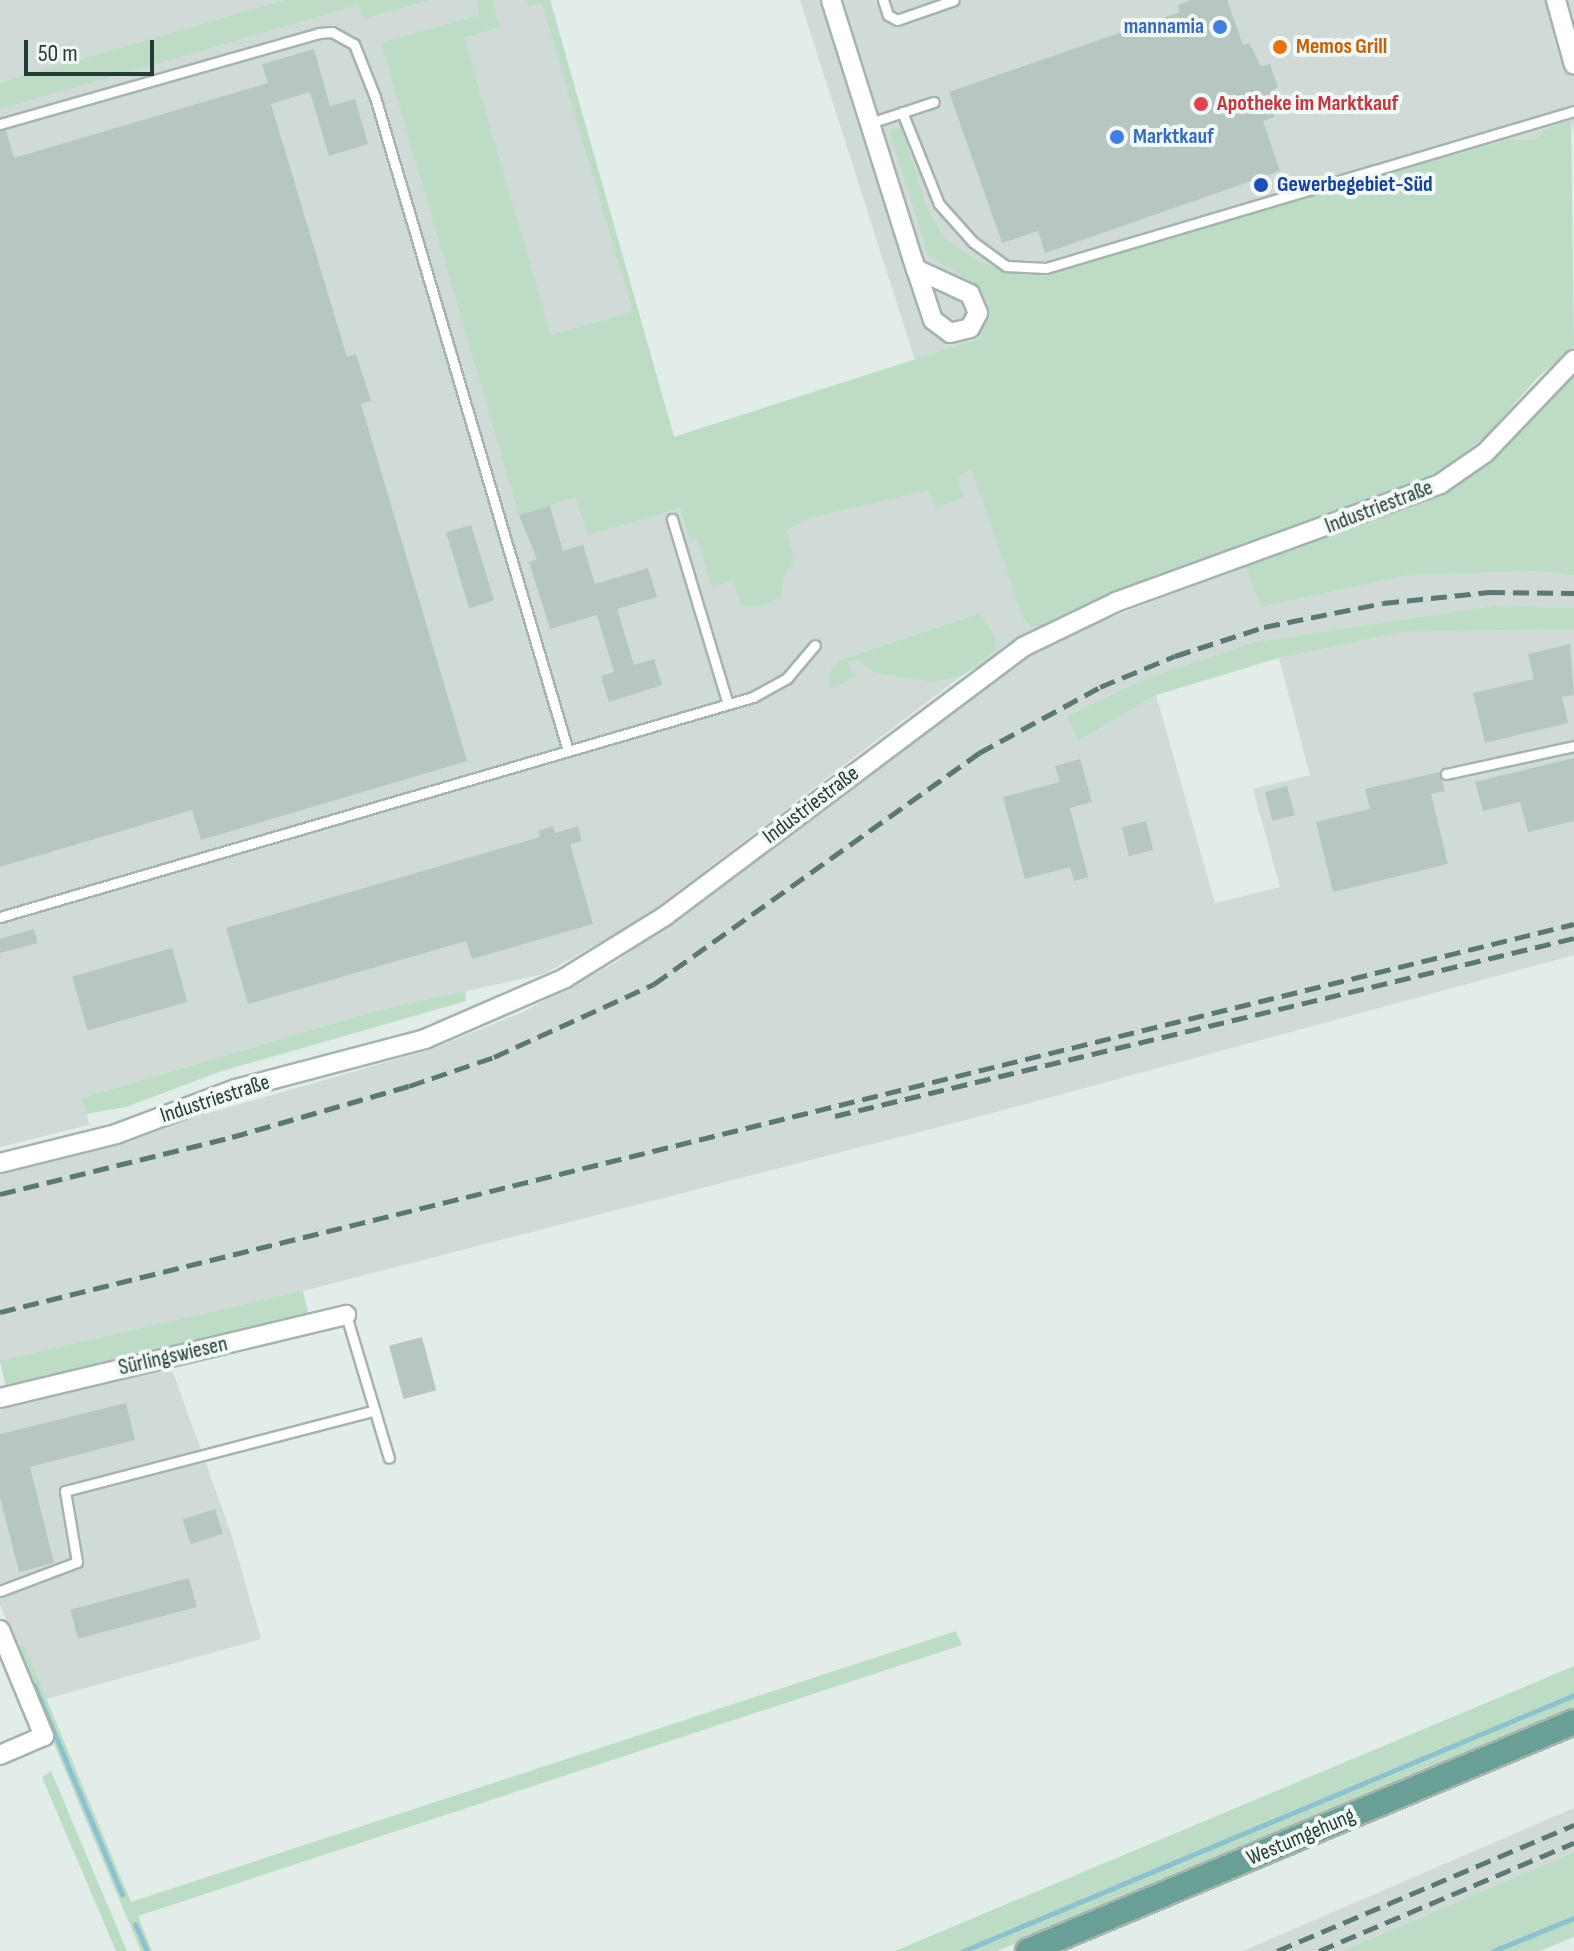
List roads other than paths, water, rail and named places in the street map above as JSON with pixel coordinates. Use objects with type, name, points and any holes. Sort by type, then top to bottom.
[{"type":"main road","name":"Westumgehung","points":[[1028,1951],[1574,1722]]},
{"type":"street","points":[[831,0],[916,269]]},
{"type":"street","points":[[1556,0],[1574,65]]},
{"type":"street","name":"Industriestraße","points":[[0,1163],[116,1134],[236,1089],[425,1039],[565,978],[665,916],[1023,647],[1116,602],[1440,484],[1485,453],[1574,360]]},
{"type":"street","name":"Sürlingswiesen","points":[[0,1398],[346,1315]]},
{"type":"street","points":[[0,1630],[44,1736],[0,1755]]},
{"type":"lane","points":[[883,0],[888,15],[897,20],[954,0]]},
{"type":"lane","points":[[0,124],[319,33],[332,32],[354,44],[375,97],[568,751]]},
{"type":"lane","points":[[870,123],[934,102]]},
{"type":"lane","points":[[902,112],[939,204],[973,242],[1006,266],[1046,268],[1574,111]]},
{"type":"lane","points":[[672,519],[728,704]]},
{"type":"lane","points":[[0,917],[728,704],[776,685],[815,645]]},
{"type":"lane","points":[[1446,774],[1574,746]]},
{"type":"lane","points":[[346,1315],[389,1458]]},
{"type":"lane","points":[[0,1591],[77,1562],[65,1491],[375,1410]]},
{"type":"waterway","points":[[34,1685],[122,1894]]},
{"type":"waterway","points":[[963,1951],[1574,1695]]},
{"type":"waterway","points":[[1493,1951],[1574,1918]]},
{"type":"waterway","points":[[135,1924],[147,1951]]},
{"type":"railway","points":[[0,1194],[232,1137],[409,1086],[494,1057],[654,984],[979,753],[1100,687],[1175,656],[1264,627],[1383,603],[1489,592],[1574,593]]},
{"type":"railway","points":[[0,1312],[1574,924]]},
{"type":"railway","points":[[835,1116],[1574,938]]},
{"type":"railway","points":[[1277,1951],[1574,1825]]},
{"type":"railway","points":[[1319,1951],[1574,1843]]},
{"type":"place","name":"mannamia","points":[[1220,27]]},
{"type":"place","name":"Memos Grill","points":[[1280,47]]},
{"type":"place","name":"Apotheke im Marktkauf","points":[[1201,104]]},
{"type":"place","name":"Marktkauf","points":[[1117,137]]},
{"type":"place","name":"Gewerbegebiet-Süd","points":[[1261,185]]}]
